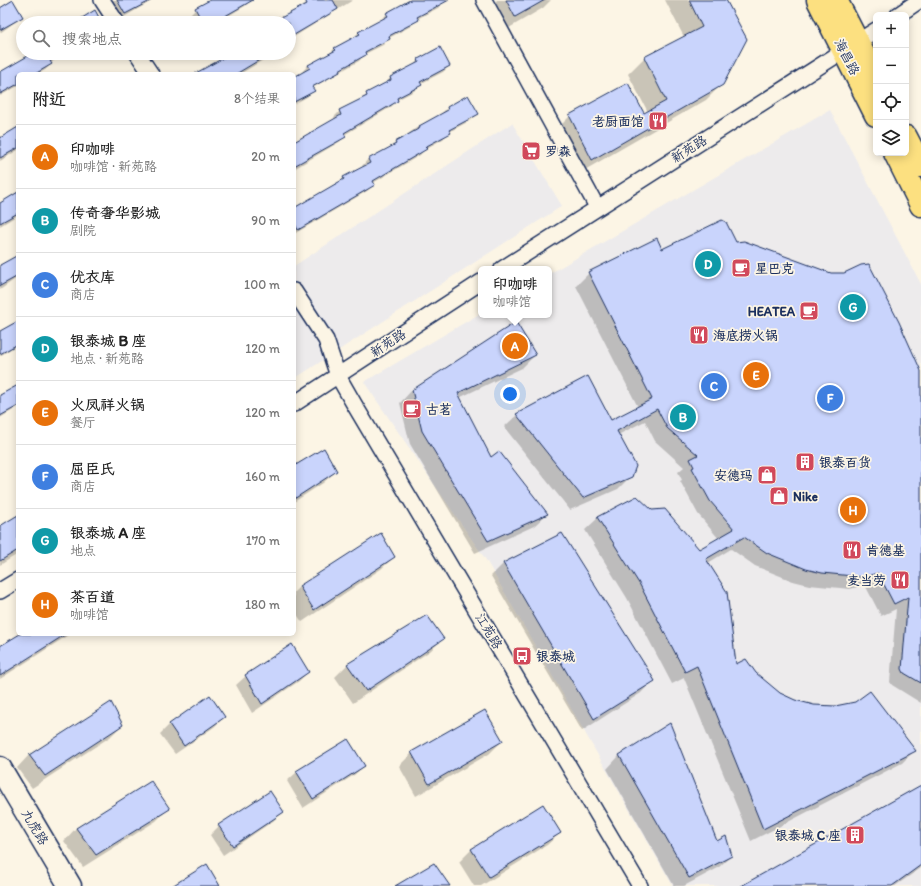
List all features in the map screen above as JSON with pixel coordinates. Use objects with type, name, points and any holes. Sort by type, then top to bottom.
[{"type":"main road","name":"海昌路","points":[[818,0],[851,47],[873,74]]},
{"type":"main road","name":"海昌路","points":[[836,0],[851,47],[873,107]]},
{"type":"main road","points":[[909,143],[921,166]]},
{"type":"main road","points":[[896,156],[921,205]]},
{"type":"street","points":[[102,0],[113,16]]},
{"type":"street","points":[[484,0],[597,207]]},
{"type":"street","points":[[902,12],[920,0]]},
{"type":"street","name":"新苑路","points":[[507,266],[873,32]]},
{"type":"street","points":[[142,60],[150,72]]},
{"type":"street","name":"新苑路","points":[[296,403],[478,284]]},
{"type":"street","name":"江苑路","points":[[296,294],[326,340],[338,376],[640,886]]},
{"type":"street","points":[[0,592],[16,581]]},
{"type":"street","name":"九虎路","points":[[0,768],[70,886]]},
{"type":"shaded area","points":[[830,110],[921,284],[921,886],[673,886],[486,560],[364,382],[478,315],[478,318],[552,318],[552,272]]},
{"type":"shaded area","points":[[512,123],[562,206],[296,378],[296,265]]},
{"type":"building","points":[[13,0],[22,16],[16,16],[16,21],[0,30],[0,8]]},
{"type":"building","points":[[117,0],[152,0],[125,14]]},
{"type":"building","points":[[210,0],[253,0],[225,16],[199,16],[195,8]]},
{"type":"building","points":[[305,0],[333,0],[338,9],[296,34],[296,16],[284,16],[307,4]]},
{"type":"building","points":[[410,0],[449,0],[417,17],[419,20],[389,36],[390,39],[365,52],[366,55],[339,70],[340,72],[312,87],[315,91],[296,101],[296,76],[310,68],[308,65],[336,50],[334,48],[360,34],[358,32],[388,16],[386,13]]},
{"type":"building","points":[[506,0],[545,0],[515,17]]},
{"type":"building","points":[[689,0],[726,0],[747,39],[723,85],[592,160],[569,115],[628,83],[644,113],[666,101],[644,57],[702,27]]},
{"type":"building","points":[[95,10],[98,16],[85,16]]},
{"type":"building","points":[[440,47],[450,66],[420,82],[422,85],[397,98],[398,101],[344,133],[346,137],[296,165],[296,141],[341,115],[339,110],[367,96],[366,93],[391,80],[390,77],[419,62],[418,59]]},
{"type":"building","points":[[21,60],[52,60],[50,61],[52,64],[38,72],[16,72],[16,85],[0,94],[0,72]]},
{"type":"building","points":[[220,60],[259,60],[239,72],[198,72]]},
{"type":"building","points":[[468,95],[479,114],[449,130],[451,133],[425,147],[427,149],[373,181],[375,185],[298,230],[296,226],[296,207],[344,179],[343,177],[370,163],[368,159],[396,144],[395,142],[420,128],[419,126],[448,110],[447,107]]},
{"type":"building","points":[[16,128],[16,149],[0,158],[0,138]]},
{"type":"building","points":[[16,193],[16,214],[0,223],[0,203]]},
{"type":"building","name":"银泰百货","points":[[722,220],[726,222],[736,242],[744,241],[831,273],[844,273],[861,265],[869,264],[899,322],[921,371],[921,683],[904,673],[902,669],[908,597],[894,604],[878,573],[863,577],[822,573],[806,569],[767,553],[744,537],[706,559],[727,592],[736,664],[746,659],[756,673],[780,693],[795,700],[814,705],[835,706],[855,702],[870,691],[916,751],[763,829],[697,666],[685,672],[640,585],[597,517],[637,496],[652,510],[665,509],[699,549],[734,529],[710,501],[692,468],[694,467],[690,459],[698,455],[667,428],[657,409],[617,431],[636,466],[632,477],[583,498],[516,414],[588,376],[611,420],[652,399],[588,272],[657,238],[662,249]]},
{"type":"building","points":[[16,256],[16,277],[0,286],[0,265]]},
{"type":"building","points":[[16,322],[16,345],[0,354],[0,331]]},
{"type":"building","points":[[516,322],[536,355],[458,393],[491,457],[499,451],[548,514],[488,541],[422,431],[412,390]]},
{"type":"building","points":[[16,386],[16,407],[0,416],[0,395]]},
{"type":"building","points":[[324,448],[337,471],[296,498],[296,465]]},
{"type":"building","points":[[16,516],[16,551],[0,561],[0,526]]},
{"type":"building","points":[[381,533],[395,557],[314,610],[299,586]]},
{"type":"building","points":[[562,533],[655,681],[594,719],[503,563]]},
{"type":"building","points":[[427,615],[444,639],[366,691],[347,664]]},
{"type":"building","points":[[17,636],[63,636],[0,676],[0,646]]},
{"type":"building","points":[[292,644],[309,672],[262,704],[245,675]]},
{"type":"building","points":[[210,695],[225,717],[184,746],[169,724]]},
{"type":"building","points":[[111,702],[123,725],[45,776],[29,755]]},
{"type":"building","points":[[485,710],[503,741],[429,784],[411,752]]},
{"type":"building","points":[[670,723],[717,841],[726,836],[732,856],[689,878],[619,755]]},
{"type":"building","points":[[348,739],[365,766],[313,799],[296,771]]},
{"type":"building","points":[[151,781],[170,809],[96,855],[76,828]]},
{"type":"building","points":[[921,785],[921,865],[892,886],[741,886]]},
{"type":"building","points":[[270,791],[284,812],[233,846],[218,825]]},
{"type":"building","points":[[543,804],[561,833],[489,877],[471,849]]},
{"type":"building","points":[[434,863],[450,886],[395,886]]},
{"type":"building","points":[[207,864],[220,886],[172,886]]},
{"type":"place","name":"老厨面馆","points":[[658,121]]},
{"type":"place","name":"罗森","points":[[531,151]]},
{"type":"place","name":"银泰城 B 座","points":[[708,264]]},
{"type":"place","name":"星巴克","points":[[741,268]]},
{"type":"place","name":"银泰城 A 座","points":[[853,307]]},
{"type":"place","name":"HEATEA","points":[[809,311]]},
{"type":"place","name":"海底捞火锅","points":[[699,335]]},
{"type":"place","name":"印咖啡","points":[[515,346]]},
{"type":"place","name":"火凤祥火锅","points":[[756,375]]},
{"type":"place","name":"优衣库","points":[[714,386]]},
{"type":"place","name":"屈臣氏","points":[[830,398]]},
{"type":"place","name":"古茗","points":[[412,409]]},
{"type":"place","name":"传奇奢华影城","points":[[683,417]]},
{"type":"place","name":"银泰百货","points":[[805,462]]},
{"type":"place","name":"安德玛","points":[[767,475]]},
{"type":"place","name":"Nike","points":[[779,496]]},
{"type":"place","name":"茶百道","points":[[853,510]]},
{"type":"place","name":"肯德基","points":[[852,550]]},
{"type":"place","name":"麦当劳","points":[[900,580]]},
{"type":"place","name":"银泰城","points":[[522,656]]},
{"type":"place","name":"银泰城 C 座","points":[[855,835]]}]
